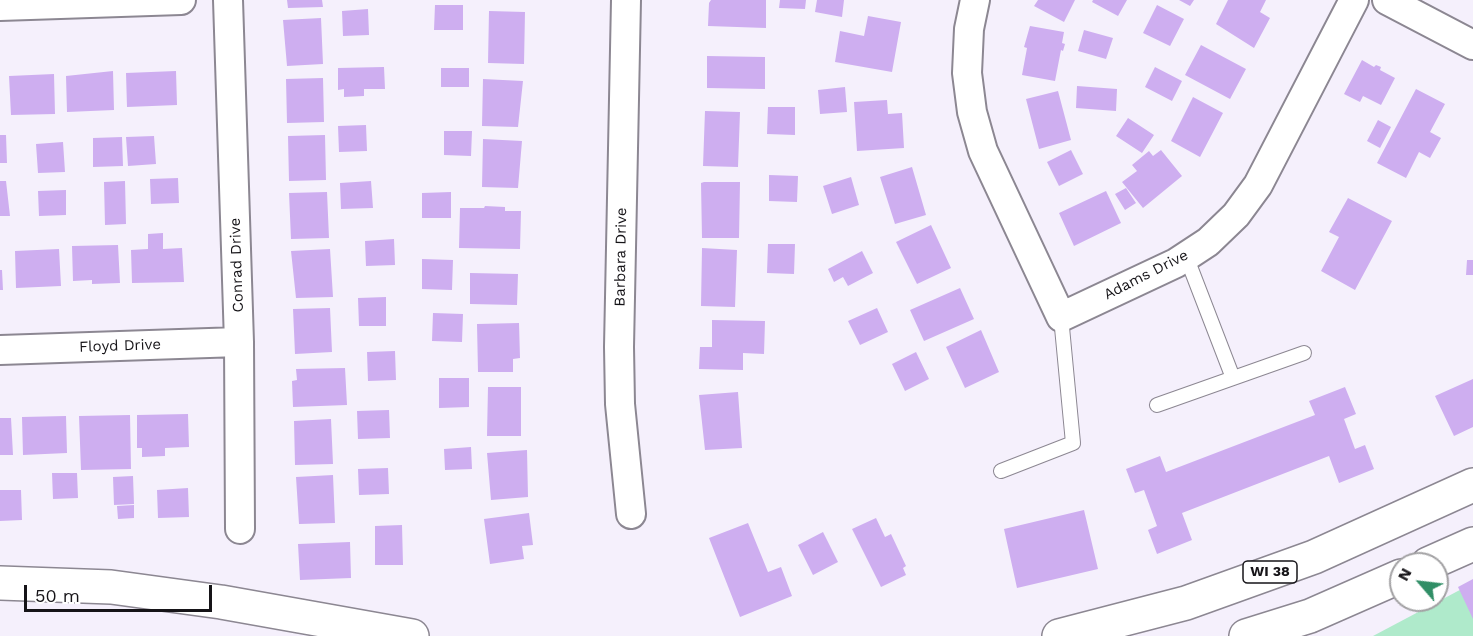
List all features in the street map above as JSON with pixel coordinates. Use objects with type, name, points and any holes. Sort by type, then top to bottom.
[{"type":"main road","name":"WI 38","points":[[1059,636],[1186,603],[1303,561],[1473,485]]},
{"type":"main road","points":[[1449,555],[1473,544]]},
{"type":"main road","points":[[1246,636],[1310,616],[1389,581]]},
{"type":"main road","points":[[0,583],[111,587],[221,602],[412,636]]},
{"type":"street","points":[[0,6],[181,0]]},
{"type":"street","name":"Conrad Drive","points":[[228,0],[239,342],[240,529]]},
{"type":"street","name":"Barbara Drive","points":[[626,0],[619,347],[620,404],[631,514]]},
{"type":"street","points":[[975,0],[969,29],[967,73],[972,112],[983,151],[1061,317]]},
{"type":"street","name":"Adams Drive","points":[[1061,317],[1186,256],[1208,242],[1236,215],[1258,185],[1354,0]]},
{"type":"street","points":[[1387,0],[1473,45]]},
{"type":"street","name":"Floyd Drive","points":[[0,350],[239,342]]},
{"type":"lane","points":[[1186,256],[1233,378]]},
{"type":"lane","points":[[1001,471],[1073,443],[1061,317]]},
{"type":"lane","points":[[1157,405],[1304,353]]},
{"type":"green space","points":[[1473,583],[1473,636],[1373,636],[1418,612],[1449,612],[1449,596]]},
{"type":"building","points":[[287,0],[322,0],[323,7],[288,8]]},
{"type":"building","points":[[711,0],[766,0],[766,28],[708,26]]},
{"type":"building","points":[[780,0],[806,0],[805,9],[779,8]]},
{"type":"building","points":[[817,0],[844,0],[842,17],[815,12]]},
{"type":"building","points":[[1038,0],[1075,0],[1064,22],[1034,6]]},
{"type":"building","points":[[1093,0],[1127,0],[1118,16],[1092,2]]},
{"type":"building","points":[[1179,0],[1194,0],[1190,6]]},
{"type":"building","points":[[1228,0],[1266,0],[1260,12],[1270,18],[1254,48],[1216,24]]},
{"type":"building","points":[[435,5],[463,5],[463,30],[434,30]]},
{"type":"building","points":[[1157,5],[1184,19],[1170,46],[1143,33]]},
{"type":"building","points":[[368,9],[369,35],[343,36],[342,11]]},
{"type":"building","points":[[489,11],[525,12],[524,64],[488,63]]},
{"type":"building","points":[[868,16],[901,22],[892,72],[835,62],[840,31],[864,36]]},
{"type":"building","points":[[321,18],[323,64],[287,66],[283,20]]},
{"type":"building","points":[[1030,26],[1064,32],[1062,43],[1065,44],[1063,51],[1061,50],[1055,81],[1022,75],[1027,48],[1024,47]]},
{"type":"building","points":[[1084,30],[1113,38],[1106,59],[1078,51]]},
{"type":"building","points":[[1201,45],[1246,69],[1230,99],[1185,75]]},
{"type":"building","points":[[707,56],[765,57],[765,89],[707,88]]},
{"type":"building","points":[[1362,60],[1374,67],[1376,65],[1381,67],[1380,70],[1395,78],[1381,105],[1363,96],[1360,102],[1344,94]]},
{"type":"building","points":[[384,67],[385,89],[364,89],[364,96],[344,97],[344,89],[338,90],[338,68]]},
{"type":"building","points":[[1155,67],[1182,81],[1172,101],[1145,87]]},
{"type":"building","points":[[441,68],[469,68],[469,87],[441,87]]},
{"type":"building","points":[[113,71],[114,110],[67,112],[66,76]]},
{"type":"building","points":[[176,71],[177,105],[127,107],[126,73]]},
{"type":"building","points":[[54,74],[55,114],[11,115],[9,76]]},
{"type":"building","points":[[323,78],[324,122],[287,123],[286,79]]},
{"type":"building","points":[[483,79],[523,81],[518,127],[482,126]]},
{"type":"building","points":[[1077,86],[1117,89],[1116,111],[1076,108]]},
{"type":"building","points":[[845,87],[847,112],[820,114],[818,90]]},
{"type":"building","points":[[1416,89],[1445,104],[1430,132],[1441,138],[1430,158],[1419,152],[1406,178],[1377,163]]},
{"type":"building","points":[[1058,91],[1071,140],[1039,149],[1026,99]]},
{"type":"building","points":[[1193,97],[1223,113],[1200,157],[1171,141]]},
{"type":"building","points":[[887,100],[888,114],[902,113],[904,148],[857,151],[854,102]]},
{"type":"building","points":[[768,107],[795,107],[795,135],[767,134]]},
{"type":"building","points":[[705,111],[740,112],[738,167],[703,166]]},
{"type":"building","points":[[1128,118],[1154,135],[1142,153],[1116,136]]},
{"type":"building","points":[[1378,120],[1391,127],[1380,148],[1367,141]]},
{"type":"building","points":[[366,125],[367,151],[339,152],[338,126]]},
{"type":"building","points":[[444,131],[472,131],[471,156],[444,155]]},
{"type":"building","points":[[0,135],[6,135],[7,163],[0,163]]},
{"type":"building","points":[[325,135],[326,180],[289,181],[288,136]]},
{"type":"building","points":[[154,136],[156,164],[128,166],[126,137]]},
{"type":"building","points":[[122,137],[123,166],[93,167],[93,138]]},
{"type":"building","points":[[483,139],[522,141],[518,188],[482,187]]},
{"type":"building","points":[[63,142],[65,172],[38,173],[36,144]]},
{"type":"building","points":[[1071,150],[1083,174],[1059,186],[1047,162]]},
{"type":"building","points":[[1161,150],[1182,176],[1143,208],[1122,182],[1137,171],[1132,165],[1149,151],[1153,156]]},
{"type":"building","points":[[912,167],[926,215],[895,224],[880,177]]},
{"type":"building","points":[[769,175],[798,176],[797,202],[769,201]]},
{"type":"building","points":[[851,177],[859,205],[832,214],[823,186]]},
{"type":"building","points":[[178,178],[179,203],[151,204],[150,179]]},
{"type":"building","points":[[0,181],[6,181],[10,216],[0,216]]},
{"type":"building","points":[[125,181],[126,224],[105,225],[104,182]]},
{"type":"building","points":[[371,181],[373,208],[341,209],[340,183]]},
{"type":"building","points":[[740,182],[739,238],[702,238],[701,183]]},
{"type":"building","points":[[1126,188],[1136,203],[1125,210],[1115,194]]},
{"type":"building","points":[[66,190],[66,215],[39,216],[38,191]]},
{"type":"building","points":[[1106,191],[1121,223],[1074,246],[1059,213]]},
{"type":"building","points":[[327,192],[329,238],[291,239],[289,193]]},
{"type":"building","points":[[451,192],[451,218],[422,218],[422,193]]},
{"type":"building","points":[[1348,198],[1392,221],[1355,290],[1321,271],[1339,237],[1329,232]]},
{"type":"building","points":[[485,206],[505,207],[505,211],[521,211],[520,249],[459,248],[460,208],[484,208]]},
{"type":"building","points":[[931,225],[951,268],[917,284],[896,242]]},
{"type":"building","points":[[163,233],[163,249],[182,248],[184,282],[132,283],[131,250],[148,249],[148,234]]},
{"type":"building","points":[[394,239],[395,265],[366,266],[365,241]]},
{"type":"building","points":[[768,244],[795,244],[794,274],[767,273]]},
{"type":"building","points":[[118,245],[120,283],[92,284],[92,280],[73,281],[72,246]]},
{"type":"building","points":[[702,248],[737,250],[735,307],[701,306]]},
{"type":"building","points":[[59,249],[61,286],[16,288],[15,251]]},
{"type":"building","points":[[330,249],[333,297],[296,298],[291,251]]},
{"type":"building","points":[[862,251],[873,273],[848,286],[843,277],[834,282],[828,269]]},
{"type":"building","points":[[422,259],[453,260],[452,290],[422,289]]},
{"type":"building","points":[[1467,260],[1473,260],[1473,275],[1466,275]]},
{"type":"building","points":[[0,270],[2,270],[3,290],[0,290]]},
{"type":"building","points":[[470,273],[518,274],[517,305],[470,304]]},
{"type":"building","points":[[960,288],[974,319],[924,341],[910,310]]},
{"type":"building","points":[[386,297],[386,326],[359,326],[358,298]]},
{"type":"building","points":[[330,308],[332,352],[295,354],[293,309]]},
{"type":"building","points":[[877,308],[888,332],[860,345],[848,321]]},
{"type":"building","points":[[433,313],[463,314],[462,342],[432,341]]},
{"type":"building","points":[[712,320],[765,321],[764,354],[743,353],[743,370],[699,369],[700,347],[712,347]]},
{"type":"building","points":[[519,323],[520,358],[513,359],[513,372],[478,372],[477,324]]},
{"type":"building","points":[[981,330],[999,372],[965,388],[946,347]]},
{"type":"building","points":[[395,351],[396,380],[368,381],[367,352]]},
{"type":"building","points":[[916,352],[929,379],[905,391],[892,364]]},
{"type":"building","points":[[345,368],[347,405],[293,407],[292,381],[297,380],[296,369]]},
{"type":"building","points":[[439,378],[469,378],[469,407],[439,408]]},
{"type":"building","points":[[1473,379],[1473,427],[1454,436],[1435,396]]},
{"type":"building","points":[[488,387],[521,387],[521,436],[487,436]]},
{"type":"building","points":[[1345,387],[1356,414],[1344,419],[1355,449],[1365,445],[1374,469],[1339,483],[1329,456],[1182,513],[1192,540],[1157,554],[1148,530],[1157,526],[1144,490],[1135,493],[1126,469],[1160,456],[1166,472],[1315,415],[1309,401]]},
{"type":"building","points":[[738,392],[742,448],[705,450],[699,395]]},
{"type":"building","points":[[389,410],[390,438],[358,439],[357,411]]},
{"type":"building","points":[[188,414],[189,447],[165,448],[165,456],[142,457],[142,448],[137,448],[137,415]]},
{"type":"building","points":[[130,415],[131,469],[81,470],[79,416]]},
{"type":"building","points":[[66,416],[67,453],[23,455],[22,417]]},
{"type":"building","points":[[0,418],[11,418],[13,455],[0,455]]},
{"type":"building","points":[[331,419],[333,464],[295,465],[294,421]]},
{"type":"building","points":[[471,447],[472,469],[445,470],[444,449]]},
{"type":"building","points":[[527,450],[528,497],[491,500],[487,453]]},
{"type":"building","points":[[388,468],[389,494],[359,495],[358,469]]},
{"type":"building","points":[[52,473],[77,473],[78,498],[53,499]]},
{"type":"building","points":[[333,475],[335,523],[299,524],[296,477]]},
{"type":"building","points":[[133,476],[134,504],[114,505],[113,477]]},
{"type":"building","points":[[188,488],[189,517],[158,518],[157,490]]},
{"type":"building","points":[[0,490],[21,490],[22,520],[0,521]]},
{"type":"building","points":[[134,505],[134,518],[118,519],[117,506]]},
{"type":"building","points":[[1084,510],[1098,569],[1017,588],[1004,529]]},
{"type":"building","points":[[529,513],[533,545],[522,546],[524,559],[490,564],[484,519]]},
{"type":"building","points":[[876,518],[885,537],[891,534],[906,566],[903,568],[906,575],[881,587],[852,529]]},
{"type":"building","points":[[748,523],[768,572],[781,567],[792,596],[740,617],[709,538]]},
{"type":"building","points":[[402,525],[403,565],[375,565],[375,526]]},
{"type":"building","points":[[823,532],[838,562],[813,575],[798,545]]},
{"type":"building","points":[[350,542],[351,578],[300,580],[298,544]]},
{"type":"building","points":[[1473,579],[1473,619],[1458,587]]}]
